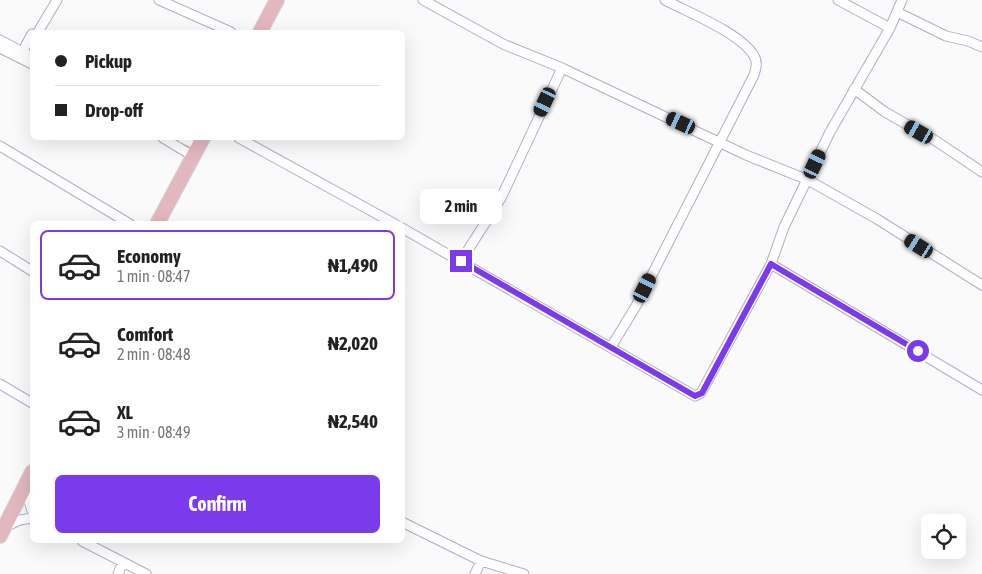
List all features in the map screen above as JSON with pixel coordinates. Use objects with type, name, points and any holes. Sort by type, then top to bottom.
[{"type":"main road","points":[[261,30],[277,0]]},
{"type":"main road","points":[[159,221],[198,147]]},
{"type":"main road","points":[[2,532],[30,476]]},
{"type":"street","points":[[35,30],[52,0]]},
{"type":"street","points":[[39,30],[57,0]]},
{"type":"street","points":[[159,0],[226,30]]},
{"type":"street","points":[[424,0],[504,44],[562,68],[720,141],[746,155],[808,180],[877,219],[982,285]]},
{"type":"street","points":[[611,348],[636,306],[757,66],[755,58],[742,43],[724,31],[665,0]]},
{"type":"street","points":[[838,0],[890,28]]},
{"type":"street","points":[[405,230],[695,396],[702,393],[771,264],[784,227],[830,132],[890,28],[902,0]]},
{"type":"street","points":[[896,12],[946,36],[968,41],[982,47]]},
{"type":"street","points":[[0,40],[26,56]]},
{"type":"street","points":[[26,56],[30,43]]},
{"type":"street","points":[[0,48],[26,56]]},
{"type":"street","points":[[461,261],[501,198],[562,68]]},
{"type":"street","points":[[854,89],[885,112],[936,141],[982,172]]},
{"type":"street","points":[[171,140],[198,147]]},
{"type":"street","points":[[186,140],[198,147]]},
{"type":"street","points":[[243,140],[390,221]]},
{"type":"street","points":[[0,146],[125,221]]},
{"type":"street","points":[[0,252],[30,270]]},
{"type":"street","points":[[771,264],[982,390]]},
{"type":"street","points":[[0,384],[30,402]]},
{"type":"street","points":[[24,488],[30,505]]},
{"type":"street","points":[[2,532],[20,520],[30,518]]},
{"type":"street","points":[[405,523],[482,561],[524,574]]},
{"type":"street","points":[[86,543],[146,574]]},
{"type":"street","points":[[475,574],[482,561]]},
{"type":"street","points":[[118,574],[123,562]]},
{"type":"route","points":[[461,261],[695,396],[702,393],[771,264],[918,351]]}]
